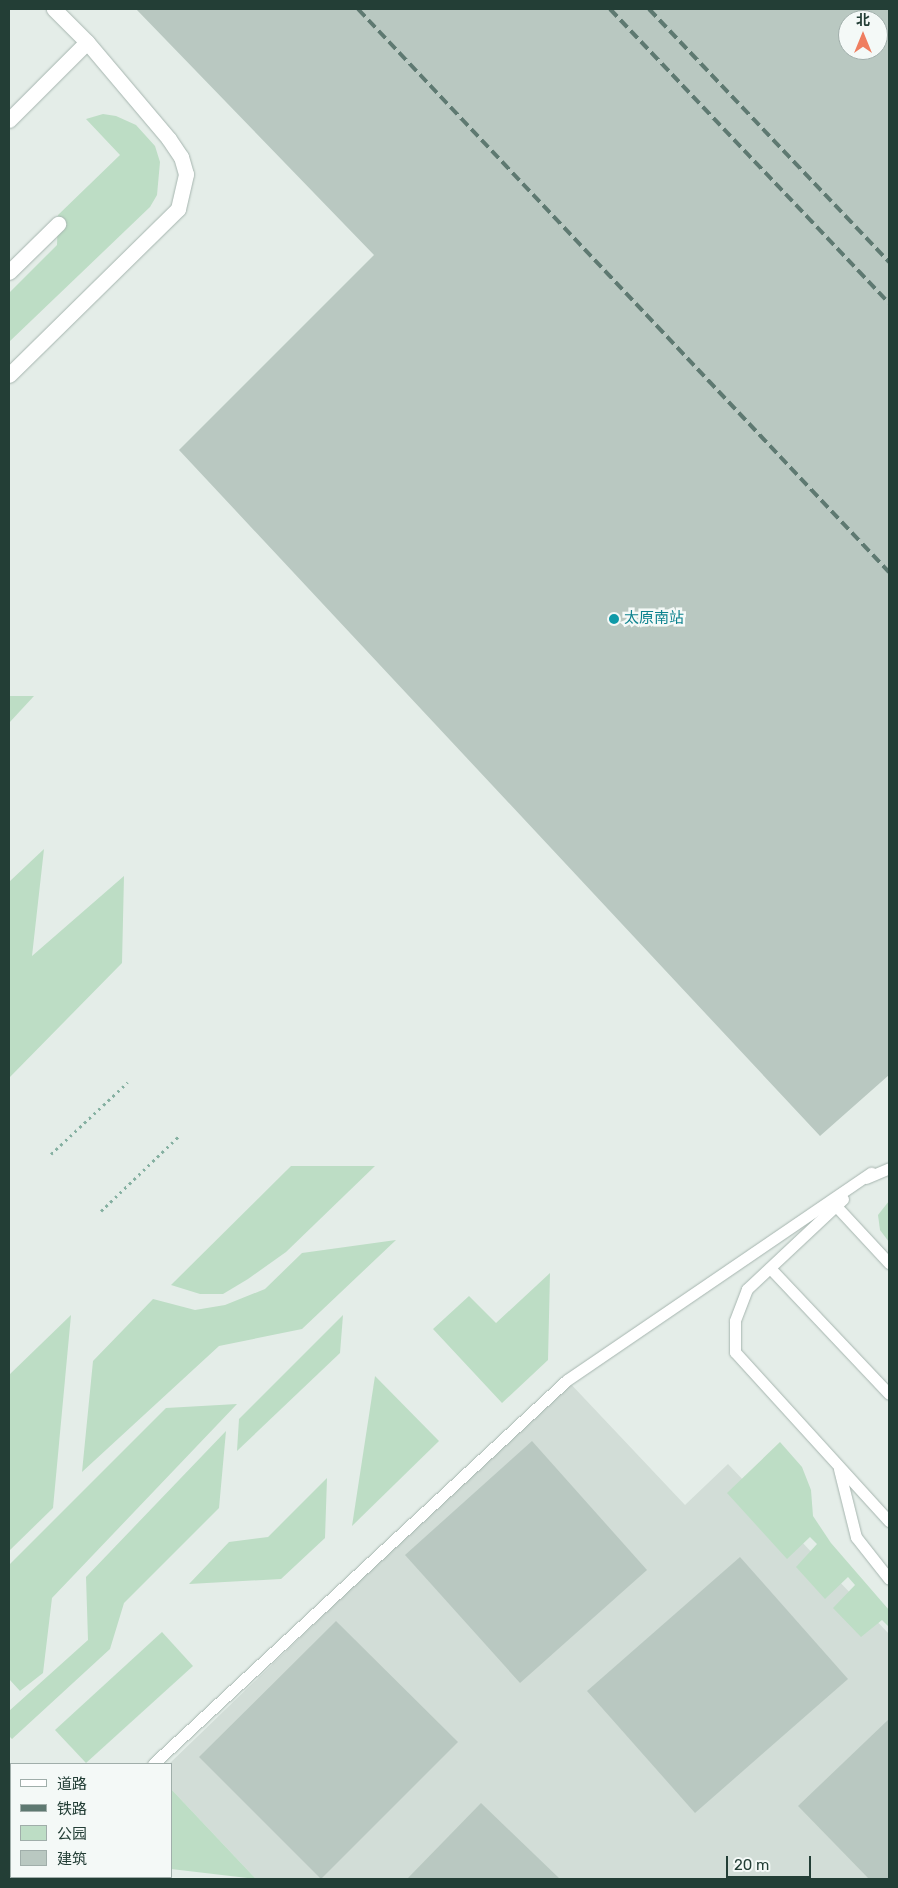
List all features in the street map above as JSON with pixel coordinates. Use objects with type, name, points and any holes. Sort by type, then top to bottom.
[{"type":"street","points":[[9,375],[178,209],[186,174],[182,157],[87,42],[54,9]]},
{"type":"street","points":[[9,120],[87,42]]},
{"type":"street","points":[[9,272],[58,224]]},
{"type":"lane","points":[[154,1763],[567,1380],[871,1173],[889,1168]]},
{"type":"lane","points":[[871,1173],[747,1289],[735,1321],[735,1352],[889,1521]]},
{"type":"lane","points":[[836,1206],[889,1263]]},
{"type":"lane","points":[[770,1268],[889,1394]]},
{"type":"lane","points":[[839,1468],[856,1537],[889,1579]]},
{"type":"path","points":[[52,1154],[128,1082]]},
{"type":"path","points":[[101,1211],[180,1136]]},
{"type":"shaded area","points":[[567,1380],[685,1505],[728,1464],[889,1634],[889,1879],[256,1879],[172,1790],[172,1763],[170,1763]]},
{"type":"green space","points":[[103,114],[116,116],[136,125],[155,146],[160,162],[157,195],[150,207],[9,342],[9,293],[57,245],[58,215],[120,155],[86,119]]},
{"type":"green space","points":[[9,696],[34,696],[9,723]]},
{"type":"green space","points":[[44,849],[32,956],[124,876],[122,963],[9,1078],[9,882]]},
{"type":"green space","points":[[291,1166],[375,1166],[286,1252],[223,1294],[200,1294],[171,1285]]},
{"type":"green space","points":[[889,1201],[889,1242],[880,1230],[878,1215]]},
{"type":"green space","points":[[396,1240],[302,1329],[219,1346],[82,1472],[93,1361],[153,1299],[195,1310],[225,1305],[265,1289],[302,1253]]},
{"type":"green space","points":[[550,1273],[548,1360],[502,1403],[433,1329],[469,1296],[496,1323]]},
{"type":"green space","points":[[71,1315],[53,1508],[9,1551],[9,1375]]},
{"type":"green space","points":[[343,1315],[340,1353],[237,1451],[239,1419]]},
{"type":"green space","points":[[375,1376],[439,1441],[352,1526]]},
{"type":"green space","points":[[237,1404],[52,1598],[43,1673],[20,1691],[9,1679],[9,1565],[166,1408]]},
{"type":"green space","points":[[226,1431],[219,1508],[124,1603],[110,1649],[12,1739],[9,1736],[9,1711],[88,1640],[86,1577]]},
{"type":"green space","points":[[780,1442],[802,1467],[811,1490],[813,1516],[831,1543],[889,1610],[889,1627],[882,1620],[861,1637],[833,1608],[855,1585],[848,1577],[825,1599],[796,1567],[817,1544],[810,1537],[787,1559],[727,1493]]},
{"type":"green space","points":[[327,1478],[325,1538],[281,1579],[189,1584],[229,1542],[268,1537]]},
{"type":"green space","points":[[162,1632],[193,1666],[86,1763],[55,1730]]},
{"type":"green space","points":[[172,1790],[256,1879],[172,1869]]},
{"type":"building","name":"太原南站","points":[[136,9],[889,9],[889,1075],[820,1136],[179,450],[374,255]]},
{"type":"building","points":[[532,1441],[647,1570],[520,1683],[405,1555]]},
{"type":"building","points":[[740,1557],[848,1679],[695,1813],[587,1691]]},
{"type":"building","points":[[336,1621],[458,1742],[321,1879],[199,1757]]},
{"type":"building","points":[[889,1719],[889,1879],[869,1879],[798,1806]]},
{"type":"building","points":[[481,1803],[560,1879],[407,1879]]},
{"type":"railway","points":[[358,9],[889,572]]},
{"type":"railway","points":[[610,9],[889,303]]},
{"type":"railway","points":[[649,9],[889,262]]},
{"type":"place","name":"太原南站","points":[[614,619]]}]
